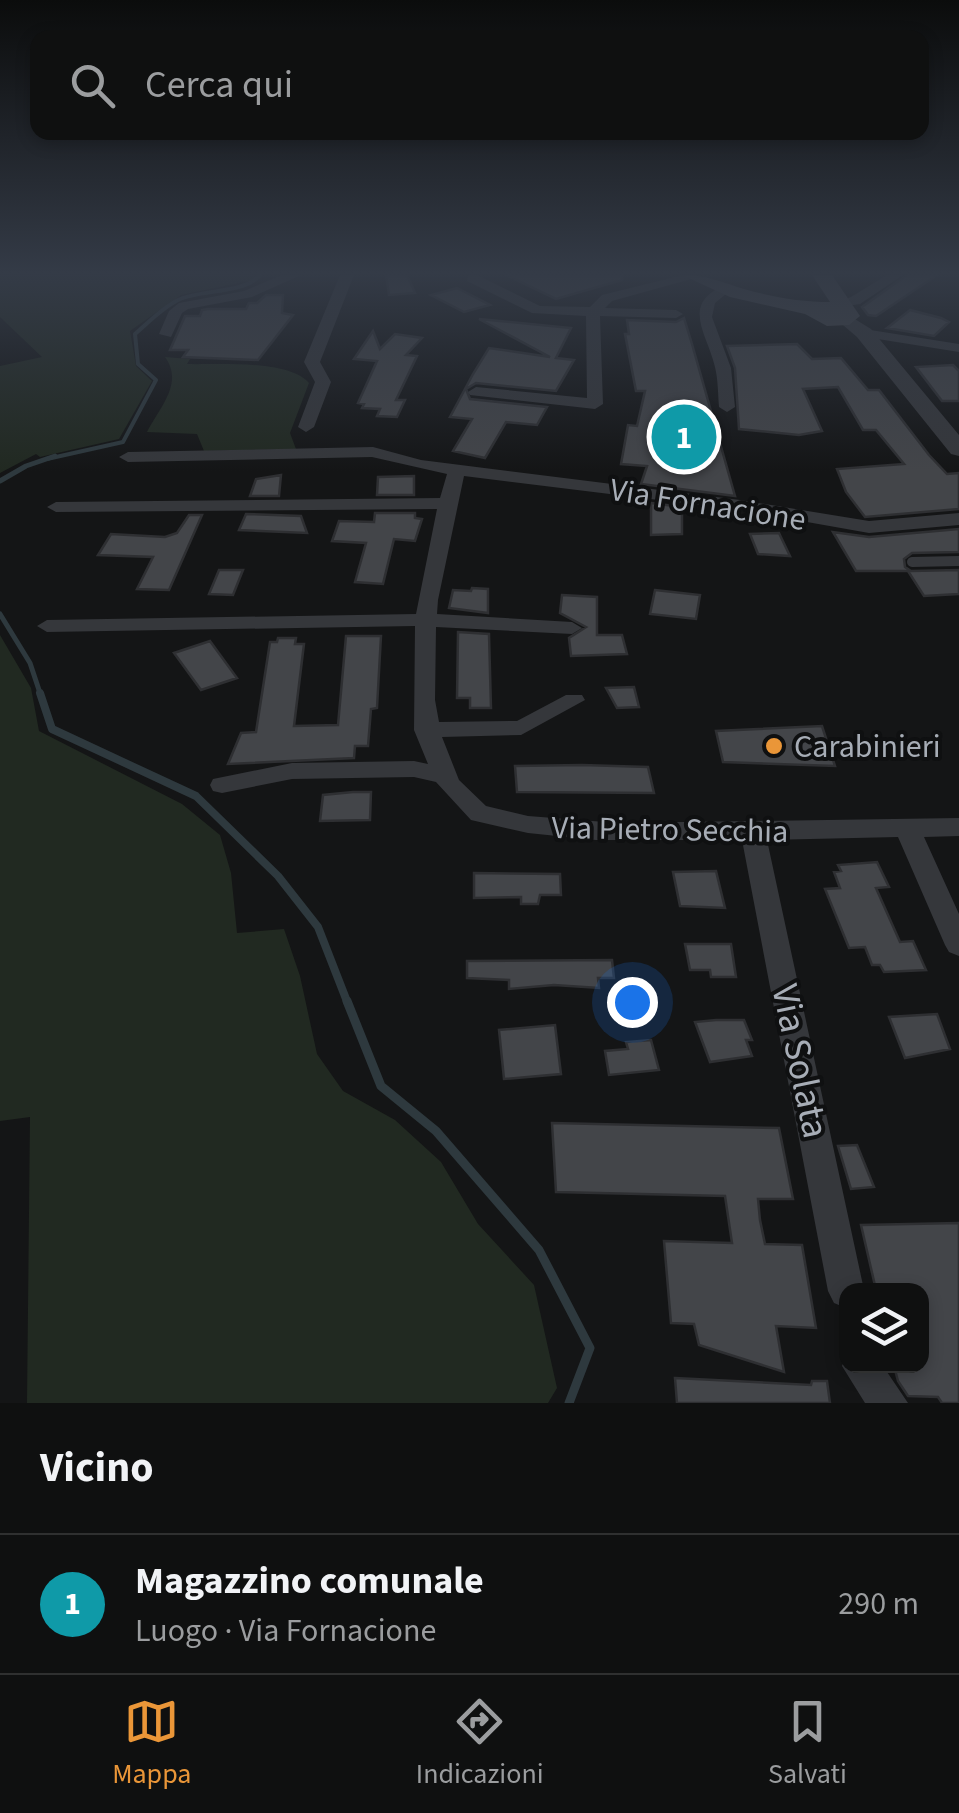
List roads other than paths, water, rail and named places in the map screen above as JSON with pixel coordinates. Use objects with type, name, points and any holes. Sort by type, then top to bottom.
[{"type":"street","points":[[306,427],[322,382],[312,362],[320,340]]},
{"type":"street","points":[[476,392],[595,404],[594,340]]},
{"type":"street","points":[[714,340],[723,368],[727,407]]},
{"type":"street","points":[[871,340],[959,448]]},
{"type":"street","points":[[914,340],[959,348]]},
{"type":"street","points":[[128,456],[373,452],[420,466],[456,469]]},
{"type":"street","name":"Via Pietro Secchia","points":[[456,469],[431,569],[425,620],[426,730],[441,775],[478,813],[543,829],[753,832],[959,827]]},
{"type":"street","name":"Via Fornacione","points":[[456,469],[740,506],[869,528],[959,520]]},
{"type":"street","points":[[56,507],[447,503]]},
{"type":"street","points":[[47,626],[425,620],[572,628]]},
{"type":"street","points":[[426,730],[521,728],[574,700]]},
{"type":"street","points":[[222,785],[292,771],[414,768],[441,775]]},
{"type":"street","points":[[907,828],[959,946]]},
{"type":"street","name":"Via Solata","points":[[753,832],[845,1283]]},
{"type":"street","points":[[865,1373],[889,1403]]},
{"type":"lane","points":[[912,562],[959,561]]},
{"type":"waterway","points":[[47,459],[123,442],[156,380],[138,364],[136,340]]},
{"type":"waterway","points":[[0,481],[55,456]]},
{"type":"waterway","points":[[0,614],[30,663],[52,729],[196,796],[278,876],[318,927],[348,1004]]},
{"type":"waterway","points":[[347,1001],[381,1086],[436,1131],[539,1250],[590,1348],[569,1403]]},
{"type":"place","name":"Magazzino comunale","points":[[684,437]]},
{"type":"place","name":"Carabinieri","points":[[774,746]]}]
